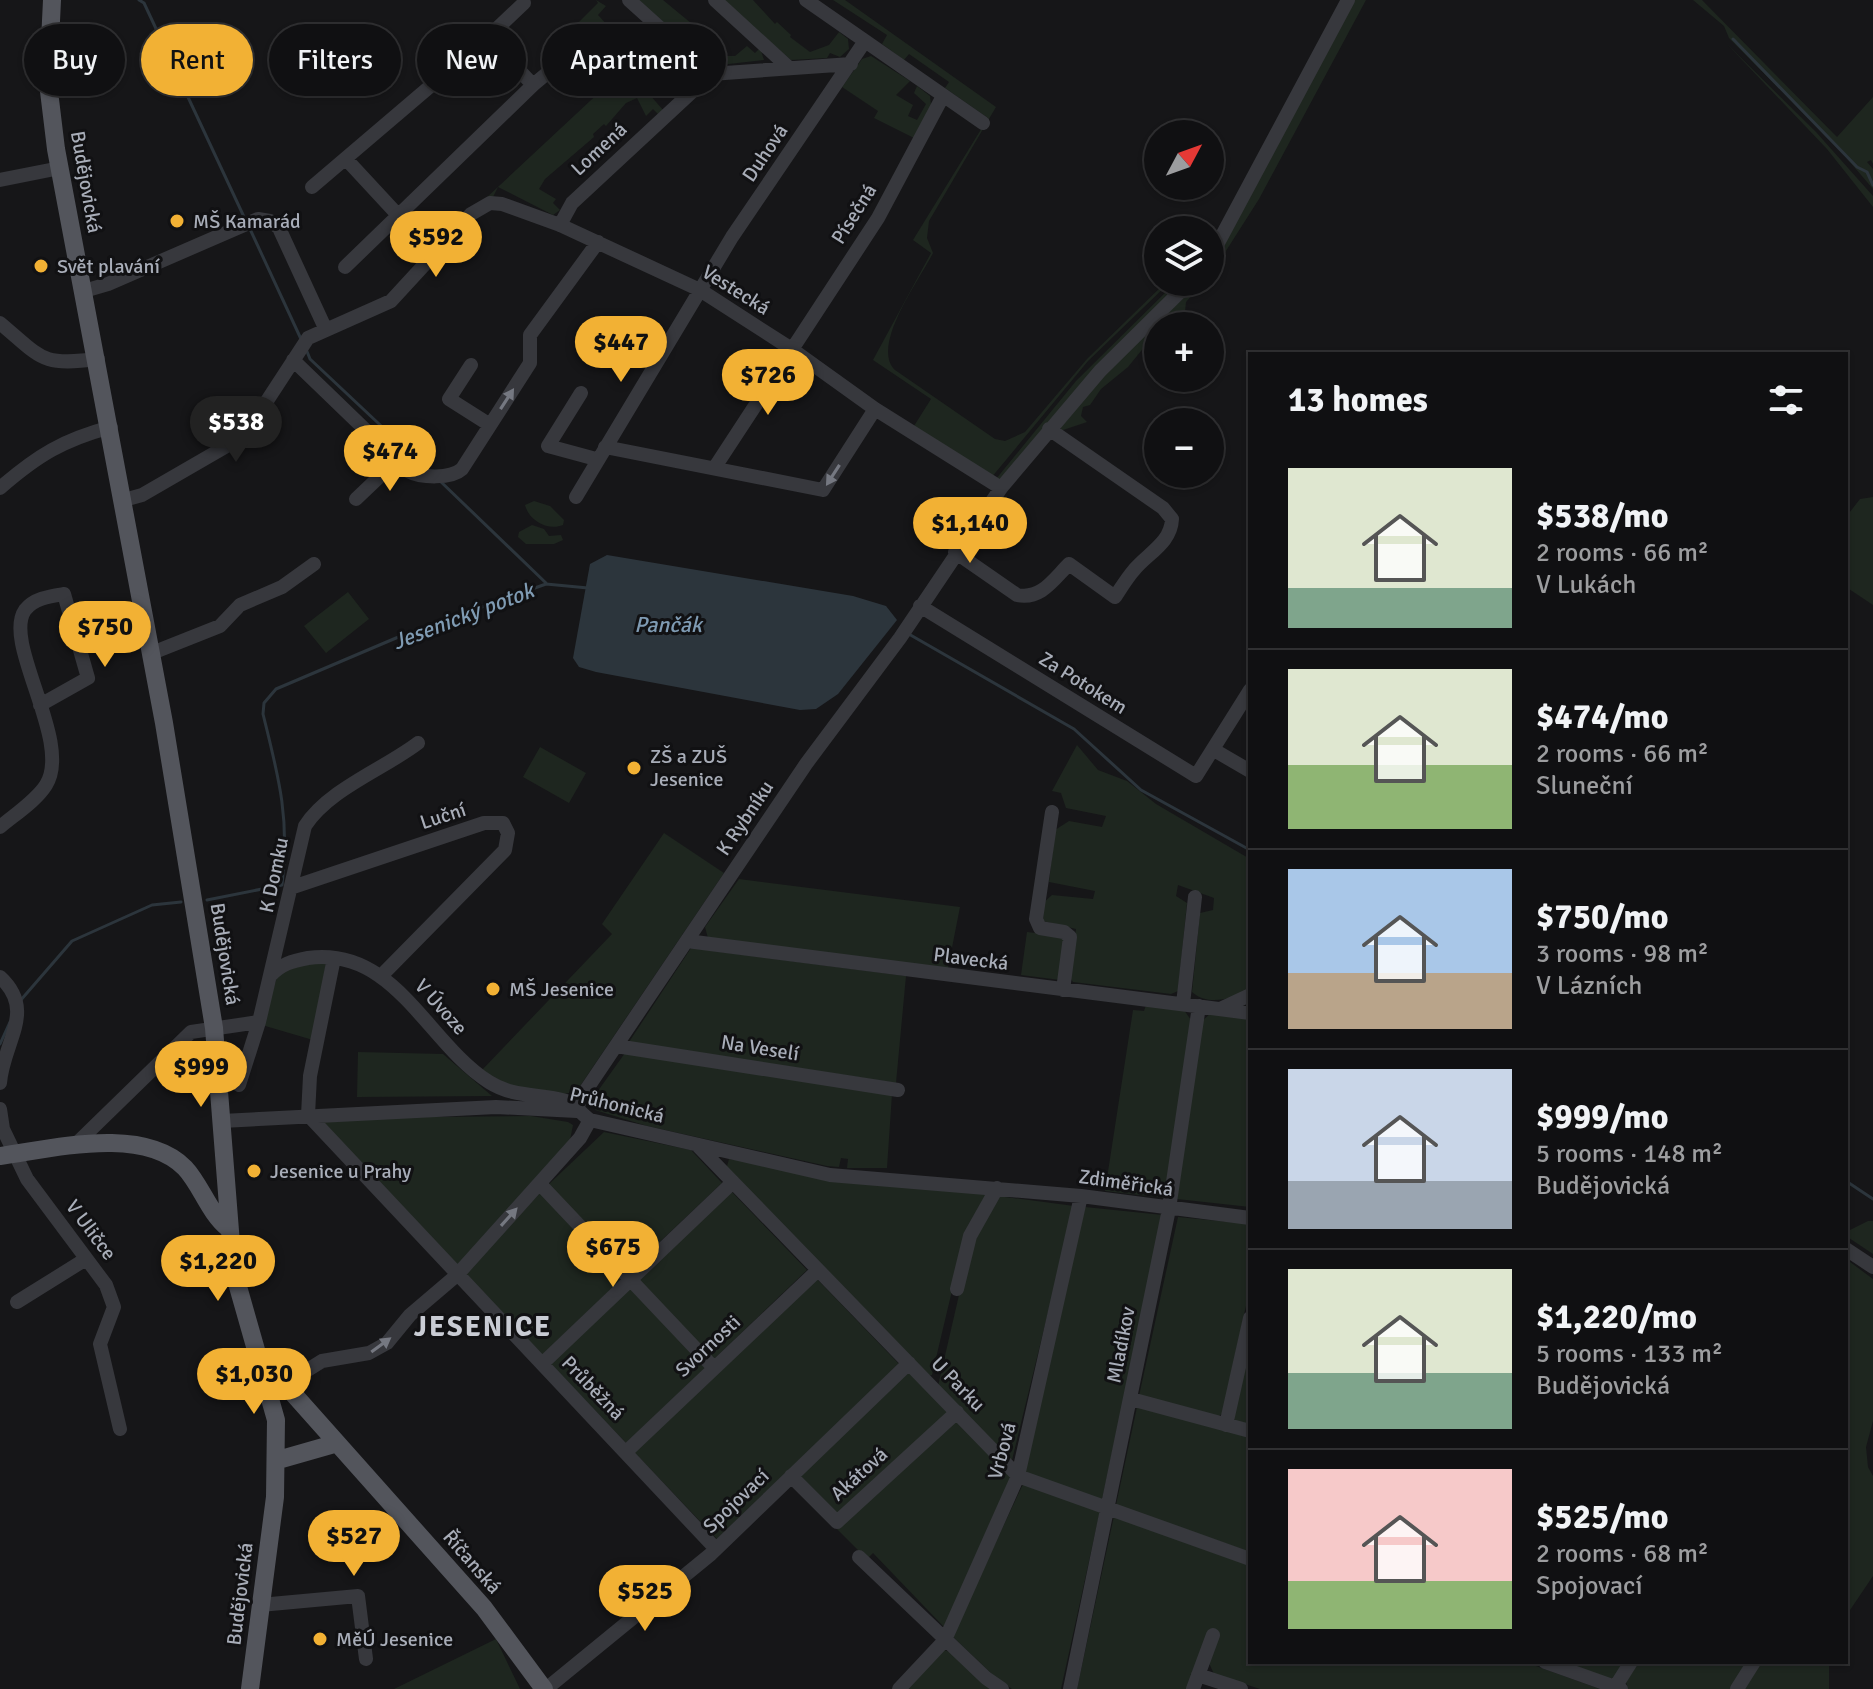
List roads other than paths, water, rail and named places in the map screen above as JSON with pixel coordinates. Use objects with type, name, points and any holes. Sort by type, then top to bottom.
[{"type":"main road","name":"Budějovická","points":[[52,0],[48,83],[60,168],[152,653],[214,1028],[228,1228],[237,1292],[276,1420],[278,1460],[250,1689]]},
{"type":"main road","points":[[8,1155],[75,1145],[127,1144],[158,1151],[183,1166],[228,1228]]},
{"type":"main road","name":"Říčanská","points":[[262,1366],[285,1384],[334,1444],[484,1608],[545,1689]]},
{"type":"main road","points":[[278,1460],[334,1444]]},
{"type":"street","points":[[629,0],[656,24]]},
{"type":"street","points":[[715,0],[787,66]]},
{"type":"street","points":[[806,0],[983,123]]},
{"type":"street","points":[[1224,232],[1348,0]]},
{"type":"street","points":[[502,24],[524,3]]},
{"type":"street","name":"Duhová","points":[[576,497],[732,237],[865,41]]},
{"type":"street","points":[[726,72],[851,64]]},
{"type":"street","points":[[345,267],[542,77]]},
{"type":"street","points":[[526,78],[533,85]]},
{"type":"street","points":[[312,187],[419,96]]},
{"type":"street","name":"Lomená","points":[[560,225],[572,203],[687,96]]},
{"type":"street","name":"Písečná","points":[[715,467],[790,348],[878,218],[943,96]]},
{"type":"street","points":[[124,500],[155,489],[244,436],[300,349],[326,330],[391,301],[434,254],[346,159]]},
{"type":"street","points":[[0,180],[60,168]]},
{"type":"street","name":"Vestecká","points":[[434,254],[471,214],[490,203],[502,204],[560,225],[700,290],[790,348],[875,409],[1001,488]]},
{"type":"street","points":[[84,291],[108,284],[248,223],[270,221],[279,228],[326,330]]},
{"type":"street","points":[[300,349],[397,460],[416,475],[458,473],[530,363],[530,335],[598,242]]},
{"type":"street","name":"K Rybníku","points":[[285,1384],[322,1361],[369,1353],[387,1343],[410,1315],[457,1275],[580,1138],[584,1115],[580,1099],[806,764],[900,638],[955,552],[1049,429],[1100,371],[1176,296]]},
{"type":"street","points":[[0,323],[43,358],[57,364],[98,359]]},
{"type":"street","points":[[471,365],[449,399],[490,425]]},
{"type":"street","points":[[581,393],[548,446],[715,467],[823,490],[875,409]]},
{"type":"street","points":[[0,488],[24,467],[74,436],[111,427]]},
{"type":"street","points":[[955,552],[1017,595],[1028,597],[1041,592],[1069,564],[1115,597],[1134,569],[1160,546],[1172,530],[1172,519],[1163,508],[1049,429]]},
{"type":"street","points":[[356,499],[397,460]]},
{"type":"street","points":[[152,653],[220,626],[240,605],[282,587],[314,564]]},
{"type":"street","points":[[0,827],[47,784],[53,755],[19,626],[26,609],[41,598],[64,594],[88,678],[40,705]]},
{"type":"street","name":"Za Potokem","points":[[920,606],[1196,776],[1248,693]]},
{"type":"street","name":"K Domku","points":[[239,1085],[259,1022],[293,887],[302,835],[309,820],[359,779],[418,743]]},
{"type":"street","points":[[1214,750],[1248,770]]},
{"type":"street","points":[[1052,812],[1036,919],[1040,928],[1064,932],[1070,937],[1063,990]]},
{"type":"street","name":"Luční","points":[[293,887],[484,823],[503,823],[508,833],[505,850],[381,976]]},
{"type":"street","points":[[1183,1004],[1195,897]]},
{"type":"street","name":"Plavecká","points":[[687,941],[1248,1013]]},
{"type":"street","points":[[308,1115],[310,1076],[334,958]]},
{"type":"street","name":"V Úvoze","points":[[270,976],[294,960],[334,958],[381,976],[396,987],[485,1080],[518,1095],[568,1102],[584,1115]]},
{"type":"street","points":[[0,977],[15,992],[18,1021],[0,1083]]},
{"type":"street","points":[[1219,1009],[1248,996]]},
{"type":"street","name":"Mladíkov","points":[[1070,1689],[1169,1209],[1199,1006]]},
{"type":"street","points":[[75,1145],[191,1032],[259,1022]]},
{"type":"street","name":"Na Veselí","points":[[616,1046],[898,1090]]},
{"type":"street","name":"Průhonická","points":[[222,1121],[496,1107],[584,1115],[830,1175],[997,1188]]},
{"type":"street","name":"V Uličce","points":[[0,1109],[8,1155],[106,1285],[114,1307],[100,1344],[120,1429]]},
{"type":"street","name":"Průběžná","points":[[308,1115],[716,1549]]},
{"type":"street","name":"U Parku","points":[[697,1145],[1018,1476],[1248,1558]]},
{"type":"street","points":[[542,1364],[732,1183]]},
{"type":"street","points":[[540,1184],[714,1368]]},
{"type":"street","points":[[957,1289],[970,1236],[997,1188]]},
{"type":"street","name":"Zdiměřická","points":[[997,1188],[1248,1218]]},
{"type":"street","name":"Vrbová","points":[[899,1689],[945,1640],[1018,1476],[1081,1196]]},
{"type":"street","points":[[1848,1250],[1873,1267]]},
{"type":"street","points":[[17,1302],[86,1259]]},
{"type":"street","name":"Svornosti","points":[[626,1452],[818,1270]]},
{"type":"street","points":[[1226,1425],[1248,1327]]},
{"type":"street","name":"Spojovací","points":[[545,1689],[716,1549],[909,1363]]},
{"type":"street","points":[[1131,1399],[1248,1430]]},
{"type":"street","name":"Akátová","points":[[791,1476],[837,1522],[957,1412]]},
{"type":"street","points":[[859,1557],[945,1640],[1002,1689]]},
{"type":"street","points":[[260,1605],[358,1596],[366,1659]]},
{"type":"street","points":[[1213,1635],[1196,1682],[1241,1689]]},
{"type":"street","points":[[1553,1664],[1617,1688],[1630,1664]]},
{"type":"street","points":[[1737,1689],[1753,1664]]},
{"type":"water","name":"Pančák","points":[[607,555],[853,596],[886,606],[897,620],[838,694],[816,709],[800,710],[596,672],[579,667],[573,658],[590,564]]},
{"type":"waterway","points":[[139,0],[144,3],[245,219]]},
{"type":"waterway","points":[[1733,39],[1857,167],[1867,172],[1873,185]]},
{"type":"waterway","points":[[250,229],[301,339]]},
{"type":"waterway","points":[[306,349],[310,359],[428,470]]},
{"type":"waterway","points":[[439,480],[546,583]]},
{"type":"waterway","name":"Jesenický potok","points":[[207,900],[282,885],[285,839],[282,799],[263,714],[264,703],[276,689],[396,638],[546,584],[588,588]]},
{"type":"waterway","name":"Jesenický potok","points":[[907,633],[1074,729],[1141,790],[1248,849]]},
{"type":"waterway","name":"Jesenický potok","points":[[20,1001],[72,941],[152,905],[181,902]]},
{"type":"waterway","name":"Jesenický potok","points":[[0,1044],[10,1022]]},
{"type":"waterway","name":"Jesenický potok","points":[[1848,1182],[1873,1199]]},
{"type":"place","name":"MŠ Kamarád","points":[[177,221]]},
{"type":"place","name":"Svět plavání","points":[[41,266]]},
{"type":"place","name":"ZŠ a ZUŠ Jesenice","points":[[634,768]]},
{"type":"place","name":"MŠ Jesenice","points":[[493,989]]},
{"type":"place","name":"Jesenice u Prahy","points":[[254,1171]]},
{"type":"place","name":"MěÚ Jesenice","points":[[320,1639]]},
{"type":"district","name":"JESENICE","points":[[483,1327]]}]
